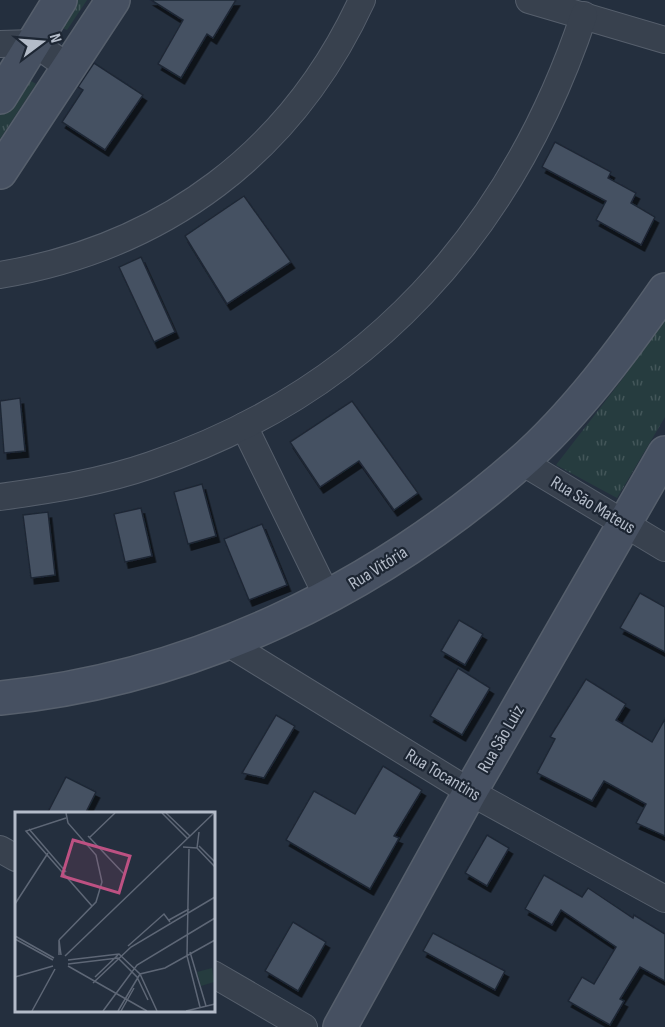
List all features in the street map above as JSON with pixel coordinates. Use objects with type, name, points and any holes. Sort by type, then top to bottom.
[{"type":"street","points":[[0,97],[60,0]]},
{"type":"street","points":[[0,172],[114,0]]},
{"type":"street","points":[[0,275],[98,249],[138,233],[211,190],[252,156],[302,102],[327,67],[362,0]]},
{"type":"street","points":[[528,0],[665,40]]},
{"type":"street","points":[[0,497],[50,490],[120,474],[198,448],[287,402],[337,368],[406,311],[440,275],[489,212],[527,153],[561,81],[584,15]]},
{"type":"street","points":[[0,44],[34,43],[68,67]]},
{"type":"street","name":"Rua Vitória","points":[[0,698],[98,682],[168,664],[328,598],[430,535],[522,462],[601,375],[665,290]]},
{"type":"street","points":[[244,426],[328,598]]},
{"type":"street","name":"Rua São Luiz","points":[[340,1027],[470,792],[626,525],[665,453]]},
{"type":"street","name":"Rua São Mateus","points":[[522,462],[665,548]]},
{"type":"street","name":"Rua Tocantins","points":[[226,642],[470,792],[665,899]]},
{"type":"street","points":[[0,849],[15,857]]},
{"type":"street","points":[[214,975],[304,1027]]},
{"type":"green space","points":[[69,0],[87,0],[67,30],[54,24]]},
{"type":"green space","points":[[23,76],[36,84],[0,139],[0,112]]},
{"type":"green space","points":[[665,314],[665,417],[617,498],[556,465],[624,377]]},
{"type":"building","points":[[151,0],[236,0],[213,38],[207,34],[181,78],[158,64],[183,20]]},
{"type":"building","points":[[94,63],[143,95],[105,150],[62,122],[83,90],[78,87]]},
{"type":"building","points":[[555,142],[611,172],[608,178],[636,193],[631,203],[655,217],[641,245],[596,220],[606,201],[542,167]]},
{"type":"building","points":[[244,196],[291,262],[227,304],[185,236]]},
{"type":"building","points":[[141,257],[175,332],[154,342],[119,267]]},
{"type":"building","points":[[20,398],[25,451],[4,453],[0,401]]},
{"type":"building","points":[[352,401],[418,493],[394,510],[359,461],[320,487],[290,442]]},
{"type":"building","points":[[202,484],[216,536],[188,544],[174,492]]},
{"type":"building","points":[[141,508],[152,556],[125,562],[114,514]]},
{"type":"building","points":[[48,512],[55,575],[31,578],[23,515]]},
{"type":"building","points":[[262,524],[287,585],[249,600],[224,539]]},
{"type":"building","points":[[640,593],[665,607],[665,652],[620,628]]},
{"type":"building","points":[[459,620],[483,634],[465,665],[441,651]]},
{"type":"building","points":[[458,668],[490,688],[462,735],[430,716]]},
{"type":"building","points":[[586,679],[626,704],[616,720],[652,742],[665,719],[665,836],[636,823],[646,804],[604,781],[592,801],[537,773],[555,739],[550,737]]},
{"type":"building","points":[[276,715],[295,726],[264,778],[242,773]]},
{"type":"building","points":[[383,766],[422,790],[394,836],[399,838],[370,889],[286,840],[314,791],[355,814]]},
{"type":"building","points":[[66,777],[96,792],[86,812],[48,812]]},
{"type":"building","points":[[487,835],[509,848],[487,886],[465,873]]},
{"type":"building","points":[[544,875],[582,897],[588,888],[633,918],[634,915],[665,934],[665,981],[640,967],[620,999],[624,1001],[610,1025],[568,1001],[582,977],[594,984],[616,947],[561,910],[552,925],[525,909]]},
{"type":"building","points":[[293,922],[326,942],[298,991],[265,971]]},
{"type":"building","points":[[433,933],[505,971],[495,990],[423,951]]}]
